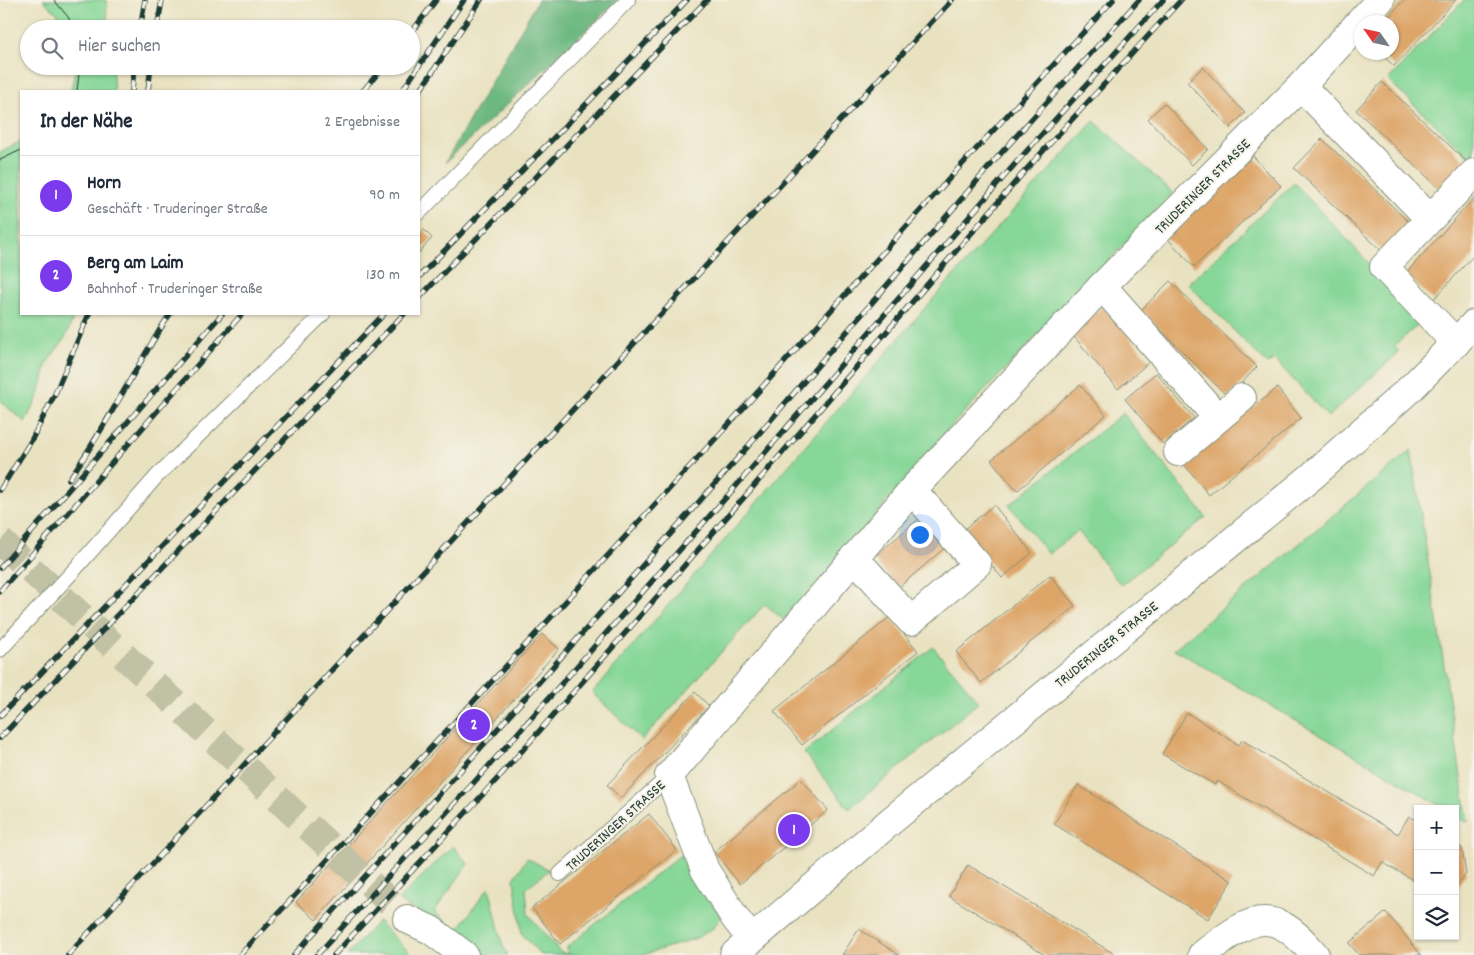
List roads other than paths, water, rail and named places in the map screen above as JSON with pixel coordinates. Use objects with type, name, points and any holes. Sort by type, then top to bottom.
[{"type":"street","name":"TRUDERINGER STRASSE","points":[[1380,0],[1301,86],[1102,286],[912,490],[669,776],[705,870],[735,918],[742,947],[993,736],[1312,477],[1412,388],[1465,334],[1384,267],[1474,172]]},
{"type":"street","points":[[1301,86],[1430,218]]},
{"type":"street","points":[[1102,286],[1218,418]]},
{"type":"street","points":[[1178,452],[1242,398]]},
{"type":"street","points":[[854,557],[911,621],[977,564],[912,490]]},
{"type":"street","points":[[436,955],[400,912],[431,930],[464,955]]},
{"type":"street","points":[[1202,955],[1252,922],[1269,920],[1286,927],[1302,939],[1315,955]]},
{"type":"lane","points":[[420,212],[628,0]]},
{"type":"lane","points":[[0,650],[77,567],[157,476],[322,315]]},
{"type":"lane","name":"TRUDERINGER STRASSE","points":[[560,874],[669,776]]},
{"type":"tunnel","points":[[0,541],[394,906]]},
{"type":"tram line","points":[[54,0],[70,20]]},
{"type":"tram line","points":[[77,90],[79,75]]},
{"type":"tram line","points":[[0,160],[20,150]]},
{"type":"railway","points":[[142,20],[145,0]]},
{"type":"railway","points":[[159,20],[162,0]]},
{"type":"railway","points":[[420,21],[436,0]]},
{"type":"railway","points":[[420,65],[464,0]]},
{"type":"railway","points":[[420,91],[481,0]]},
{"type":"railway","points":[[420,276],[687,0]]},
{"type":"railway","points":[[420,297],[707,0]]},
{"type":"railway","points":[[68,955],[952,0]]},
{"type":"railway","points":[[240,955],[729,424],[957,170],[1113,0]]},
{"type":"railway","points":[[294,955],[737,459],[1002,152],[1139,0]]},
{"type":"railway","points":[[317,955],[487,768],[737,485],[1015,164],[1163,0]]},
{"type":"railway","points":[[334,955],[499,777],[747,494],[1024,172],[1181,0]]},
{"type":"railway","points":[[132,90],[133,75]]},
{"type":"railway","points":[[148,90],[150,75]]},
{"type":"railway","points":[[364,90],[376,75]]},
{"type":"railway","points":[[403,90],[413,75]]},
{"type":"railway","points":[[0,490],[31,441],[54,396],[89,315]]},
{"type":"railway","points":[[69,479],[96,439],[169,315]]},
{"type":"railway","points":[[0,568],[221,315]]},
{"type":"railway","points":[[0,591],[241,315]]},
{"type":"railway","points":[[0,716],[383,315]]},
{"type":"railway","points":[[0,738],[403,315]]},
{"type":"place","name":"Berg am Laim","points":[[474,725]]},
{"type":"place","name":"Horn","points":[[794,830]]}]
